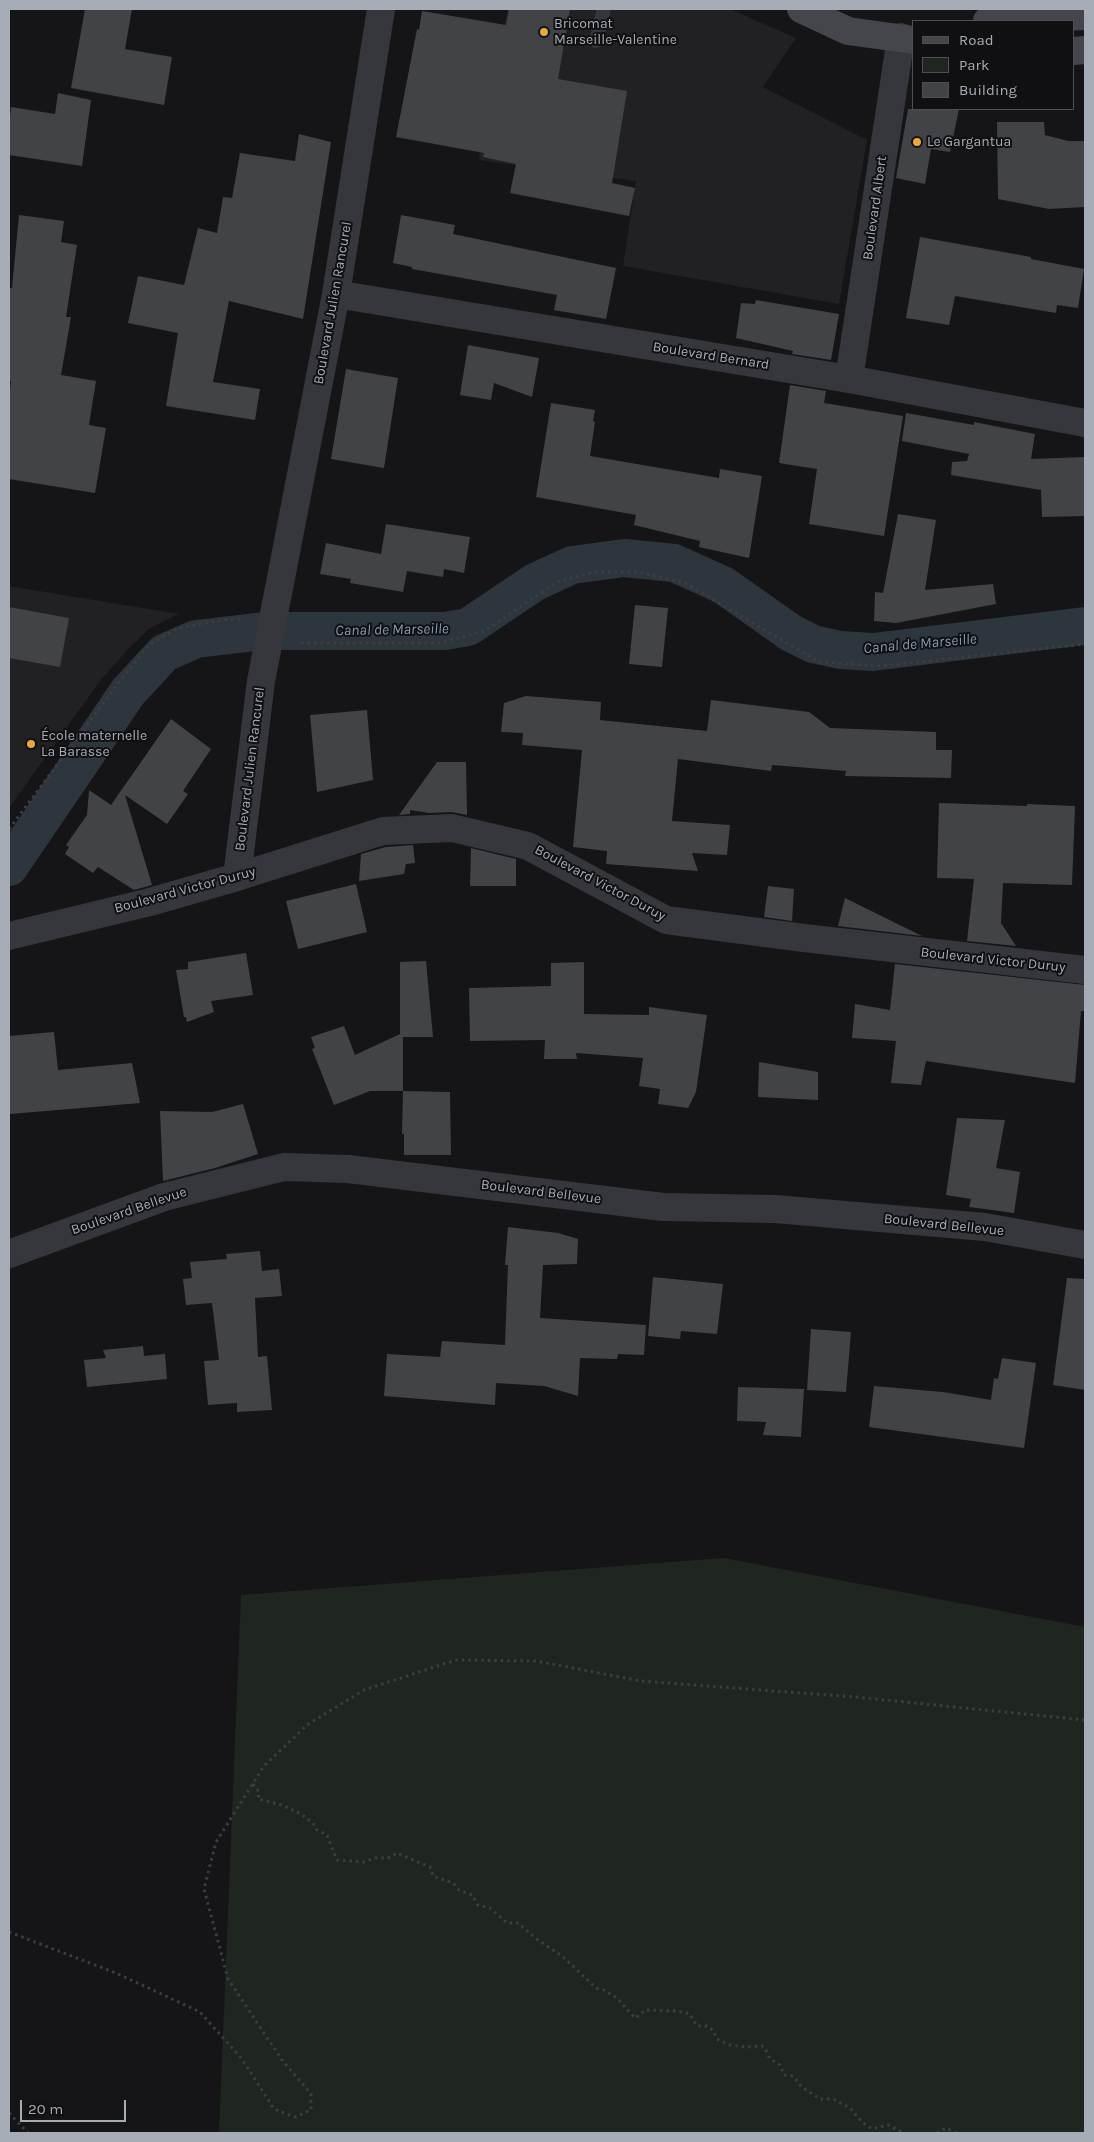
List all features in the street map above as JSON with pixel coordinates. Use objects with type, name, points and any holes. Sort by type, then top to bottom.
[{"type":"main road","points":[[801,9],[848,31],[909,37]]},
{"type":"main road","points":[[1007,20],[1085,16]]},
{"type":"street","name":"Boulevard Julien Rancurel","points":[[237,877],[270,629],[336,294],[381,9]]},
{"type":"street","name":"Boulevard Albert","points":[[850,379],[909,37]]},
{"type":"street","name":"Boulevard Bernard","points":[[336,294],[850,379],[1085,423]]},
{"type":"street","name":"Boulevard Victor Duruy","points":[[9,936],[150,902],[383,831],[452,828],[528,846],[666,920],[804,938],[1085,970]]},
{"type":"street","name":"Boulevard Bellevue","points":[[9,1254],[164,1197],[284,1167],[348,1169],[663,1207],[775,1209],[975,1226],[1085,1245]]},
{"type":"lane","points":[[596,41],[604,9]]},
{"type":"path","points":[[9,830],[120,681],[150,644],[178,628],[221,620],[270,629],[439,643],[485,631],[557,582],[593,572],[638,572],[684,583],[819,662],[883,666],[1085,644]]},
{"type":"path","points":[[9,1932],[116,1973],[200,2012],[242,2059],[274,2108],[295,2117],[311,2110],[311,2094],[282,2060],[228,1979],[204,1889],[216,1842],[264,1766],[307,1725],[364,1690],[456,1660],[536,1661],[641,1681],[855,1697],[1085,1720]]},
{"type":"path","points":[[252,1784],[259,1792],[258,1799],[282,1804],[301,1814],[313,1823],[317,1830],[327,1835],[336,1860],[364,1862],[375,1858],[388,1858],[397,1853],[430,1867],[433,1876],[453,1883],[460,1890],[472,1895],[478,1905],[490,1908],[507,1923],[518,1923],[538,1940],[562,1956],[569,1965],[596,1988],[604,1990],[617,1998],[635,2018],[640,2016],[645,2010],[678,2011],[690,2014],[697,2026],[708,2026],[713,2030],[717,2039],[747,2048],[762,2046],[766,2048],[770,2059],[780,2065],[784,2075],[793,2076],[802,2087],[820,2099],[833,2099],[850,2108],[862,2122],[872,2129],[888,2125],[904,2133]]},
{"type":"path","points":[[9,2113],[28,2133]]},
{"type":"path","points":[[936,2133],[946,2128],[957,2133]]},
{"type":"shaded area","points":[[508,9],[730,9],[796,38],[763,87],[867,140],[839,304],[623,266],[636,181],[479,160]]},
{"type":"shaded area","name":"École maternelle La Barasse","points":[[9,586],[179,614],[150,628],[128,649],[100,681],[9,808]]},
{"type":"green space","points":[[724,1558],[1085,1627],[1085,2133],[219,2133],[241,1595]]},
{"type":"building","points":[[85,9],[132,9],[125,49],[172,57],[164,105],[71,88]]},
{"type":"building","points":[[509,9],[570,9],[558,79],[627,91],[612,183],[635,188],[629,216],[510,193],[516,164],[483,157],[484,153],[396,137],[422,11],[506,25]]},
{"type":"building","points":[[58,93],[91,100],[82,166],[9,155],[11,107],[55,114]]},
{"type":"building","name":"Le Gargantua","points":[[908,109],[959,110],[950,152],[931,149],[925,184],[896,178]]},
{"type":"building","points":[[997,122],[1044,122],[1045,135],[1068,141],[1085,141],[1085,207],[1049,209],[998,199]]},
{"type":"building","points":[[299,134],[331,142],[303,319],[229,301],[213,382],[260,389],[255,420],[166,406],[178,333],[128,323],[138,276],[184,285],[198,228],[217,233],[223,197],[232,198],[240,153],[295,161]]},
{"type":"building","points":[[19,215],[64,221],[61,242],[77,245],[66,317],[71,317],[61,375],[96,381],[89,425],[106,428],[95,493],[9,479],[9,396],[11,381],[9,381],[9,288],[12,288]]},
{"type":"building","points":[[401,215],[455,225],[453,234],[616,268],[606,319],[554,310],[557,295],[412,269],[412,267],[393,263]]},
{"type":"building","points":[[920,237],[1031,257],[1031,259],[1084,269],[1078,308],[1057,305],[1056,313],[955,296],[949,325],[906,318]]},
{"type":"building","points":[[756,300],[839,314],[831,360],[792,354],[793,351],[736,338],[741,303],[755,304]]},
{"type":"building","points":[[468,345],[539,358],[532,397],[494,383],[491,400],[460,395]]},
{"type":"building","points":[[346,369],[398,378],[384,468],[331,459]]},
{"type":"building","points":[[790,385],[826,391],[824,403],[903,416],[884,536],[809,524],[817,469],[779,463]]},
{"type":"building","points":[[551,403],[595,410],[590,456],[719,478],[720,469],[762,476],[749,558],[699,547],[700,541],[634,525],[636,515],[536,497]]},
{"type":"building","points":[[906,413],[974,425],[974,422],[1035,434],[1031,459],[1085,457],[1085,516],[1042,517],[1041,490],[951,475],[952,462],[967,461],[969,454],[902,441]]},
{"type":"building","points":[[898,514],[936,520],[925,590],[993,584],[996,604],[896,623],[874,621],[875,592],[883,593]]},
{"type":"building","points":[[386,524],[470,537],[464,573],[444,569],[443,577],[407,571],[403,592],[350,583],[351,579],[320,574],[326,543],[381,554]]},
{"type":"building","points":[[635,605],[668,608],[662,667],[629,664]]},
{"type":"building","points":[[9,607],[69,618],[60,667],[9,658]]},
{"type":"building","points":[[526,696],[601,702],[600,720],[707,731],[711,700],[809,712],[830,728],[936,732],[936,750],[952,750],[951,778],[845,776],[846,771],[772,765],[771,771],[678,759],[672,821],[730,825],[727,855],[692,853],[698,871],[606,864],[607,851],[573,847],[582,750],[522,745],[523,733],[501,732],[504,703]]},
{"type":"building","points":[[367,710],[373,780],[317,792],[310,715]]},
{"type":"building","points":[[171,719],[211,749],[183,791],[188,794],[167,824],[125,795],[152,885],[134,890],[98,867],[93,873],[65,854],[69,847],[66,845],[87,815],[89,790],[111,805]]},
{"type":"building","points":[[437,762],[466,762],[467,815],[452,812],[429,813],[410,810],[410,814],[399,815]]},
{"type":"building","points":[[939,803],[1075,806],[1072,885],[1003,883],[1001,923],[1016,946],[967,941],[974,879],[937,878]]},
{"type":"building","points":[[413,845],[415,863],[406,864],[404,874],[359,881],[361,854],[386,847]]},
{"type":"building","points":[[471,848],[516,859],[516,886],[470,886]]},
{"type":"building","points":[[356,884],[367,932],[298,949],[286,901]]},
{"type":"building","points":[[768,886],[794,889],[792,921],[764,917]]},
{"type":"building","points":[[845,898],[922,936],[838,926]]},
{"type":"building","points":[[246,953],[253,995],[211,1001],[214,1012],[187,1022],[186,1017],[184,1017],[176,970],[188,969],[188,962]]},
{"type":"building","points":[[426,961],[433,1037],[403,1037],[403,1091],[370,1091],[334,1105],[312,1049],[315,1048],[311,1037],[344,1026],[355,1055],[400,1034],[400,962]]},
{"type":"building","points":[[584,962],[584,1014],[649,1015],[649,1007],[707,1015],[696,1092],[688,1108],[658,1104],[660,1089],[639,1086],[643,1058],[576,1053],[577,1059],[544,1059],[545,1040],[470,1041],[469,988],[551,986],[551,963]]},
{"type":"building","points":[[895,964],[1085,985],[1085,1011],[1081,1011],[1075,1083],[926,1061],[921,1085],[891,1083],[896,1041],[852,1038],[855,1004],[890,1010]]},
{"type":"building","points":[[54,1032],[58,1070],[132,1063],[140,1103],[10,1114],[9,1036]]},
{"type":"building","points":[[759,1062],[818,1072],[818,1100],[758,1097]]},
{"type":"building","points":[[403,1091],[450,1092],[451,1155],[404,1155],[404,1134],[402,1134]]},
{"type":"building","points":[[243,1104],[258,1154],[215,1168],[163,1181],[160,1111],[212,1112]]},
{"type":"building","points":[[957,1118],[1005,1120],[996,1168],[1020,1172],[1014,1213],[969,1207],[971,1199],[946,1195]]},
{"type":"building","points":[[508,1227],[558,1233],[578,1239],[577,1264],[543,1265],[540,1318],[646,1325],[644,1355],[618,1354],[617,1359],[580,1358],[578,1396],[544,1386],[496,1383],[495,1405],[384,1396],[387,1354],[440,1357],[442,1341],[505,1345],[508,1265],[505,1265]]},
{"type":"building","points":[[260,1251],[262,1271],[279,1269],[282,1296],[255,1298],[258,1357],[267,1356],[272,1410],[237,1412],[237,1403],[208,1405],[204,1361],[219,1360],[212,1303],[186,1305],[183,1279],[192,1278],[190,1262],[227,1259],[226,1254]]},
{"type":"building","points":[[653,1277],[723,1284],[717,1334],[681,1331],[680,1339],[648,1336]]},
{"type":"building","points":[[1067,1278],[1085,1279],[1085,1390],[1053,1385]]},
{"type":"building","points":[[811,1329],[851,1332],[846,1392],[807,1390]]},
{"type":"building","points":[[143,1346],[144,1356],[165,1354],[167,1379],[87,1387],[84,1360],[106,1358],[103,1350]]},
{"type":"building","points":[[1002,1358],[1036,1363],[1024,1448],[869,1427],[874,1386],[943,1392],[991,1400],[994,1378],[998,1379]]},
{"type":"building","points":[[738,1387],[804,1389],[801,1437],[763,1435],[766,1422],[737,1421]]},
{"type":"waterway","name":"Canal de Marseille","points":[[9,867],[128,692],[164,653],[196,639],[264,631],[445,631],[468,627],[535,582],[572,565],[624,558],[674,563],[723,585],[791,633],[813,644],[840,650],[873,652],[1085,626]]},
{"type":"place","name":"Bricomat Marseille-Valentine","points":[[544,32]]},
{"type":"place","name":"Le Gargantua","points":[[917,142]]},
{"type":"place","name":"École maternelle La Barasse","points":[[31,744]]}]
